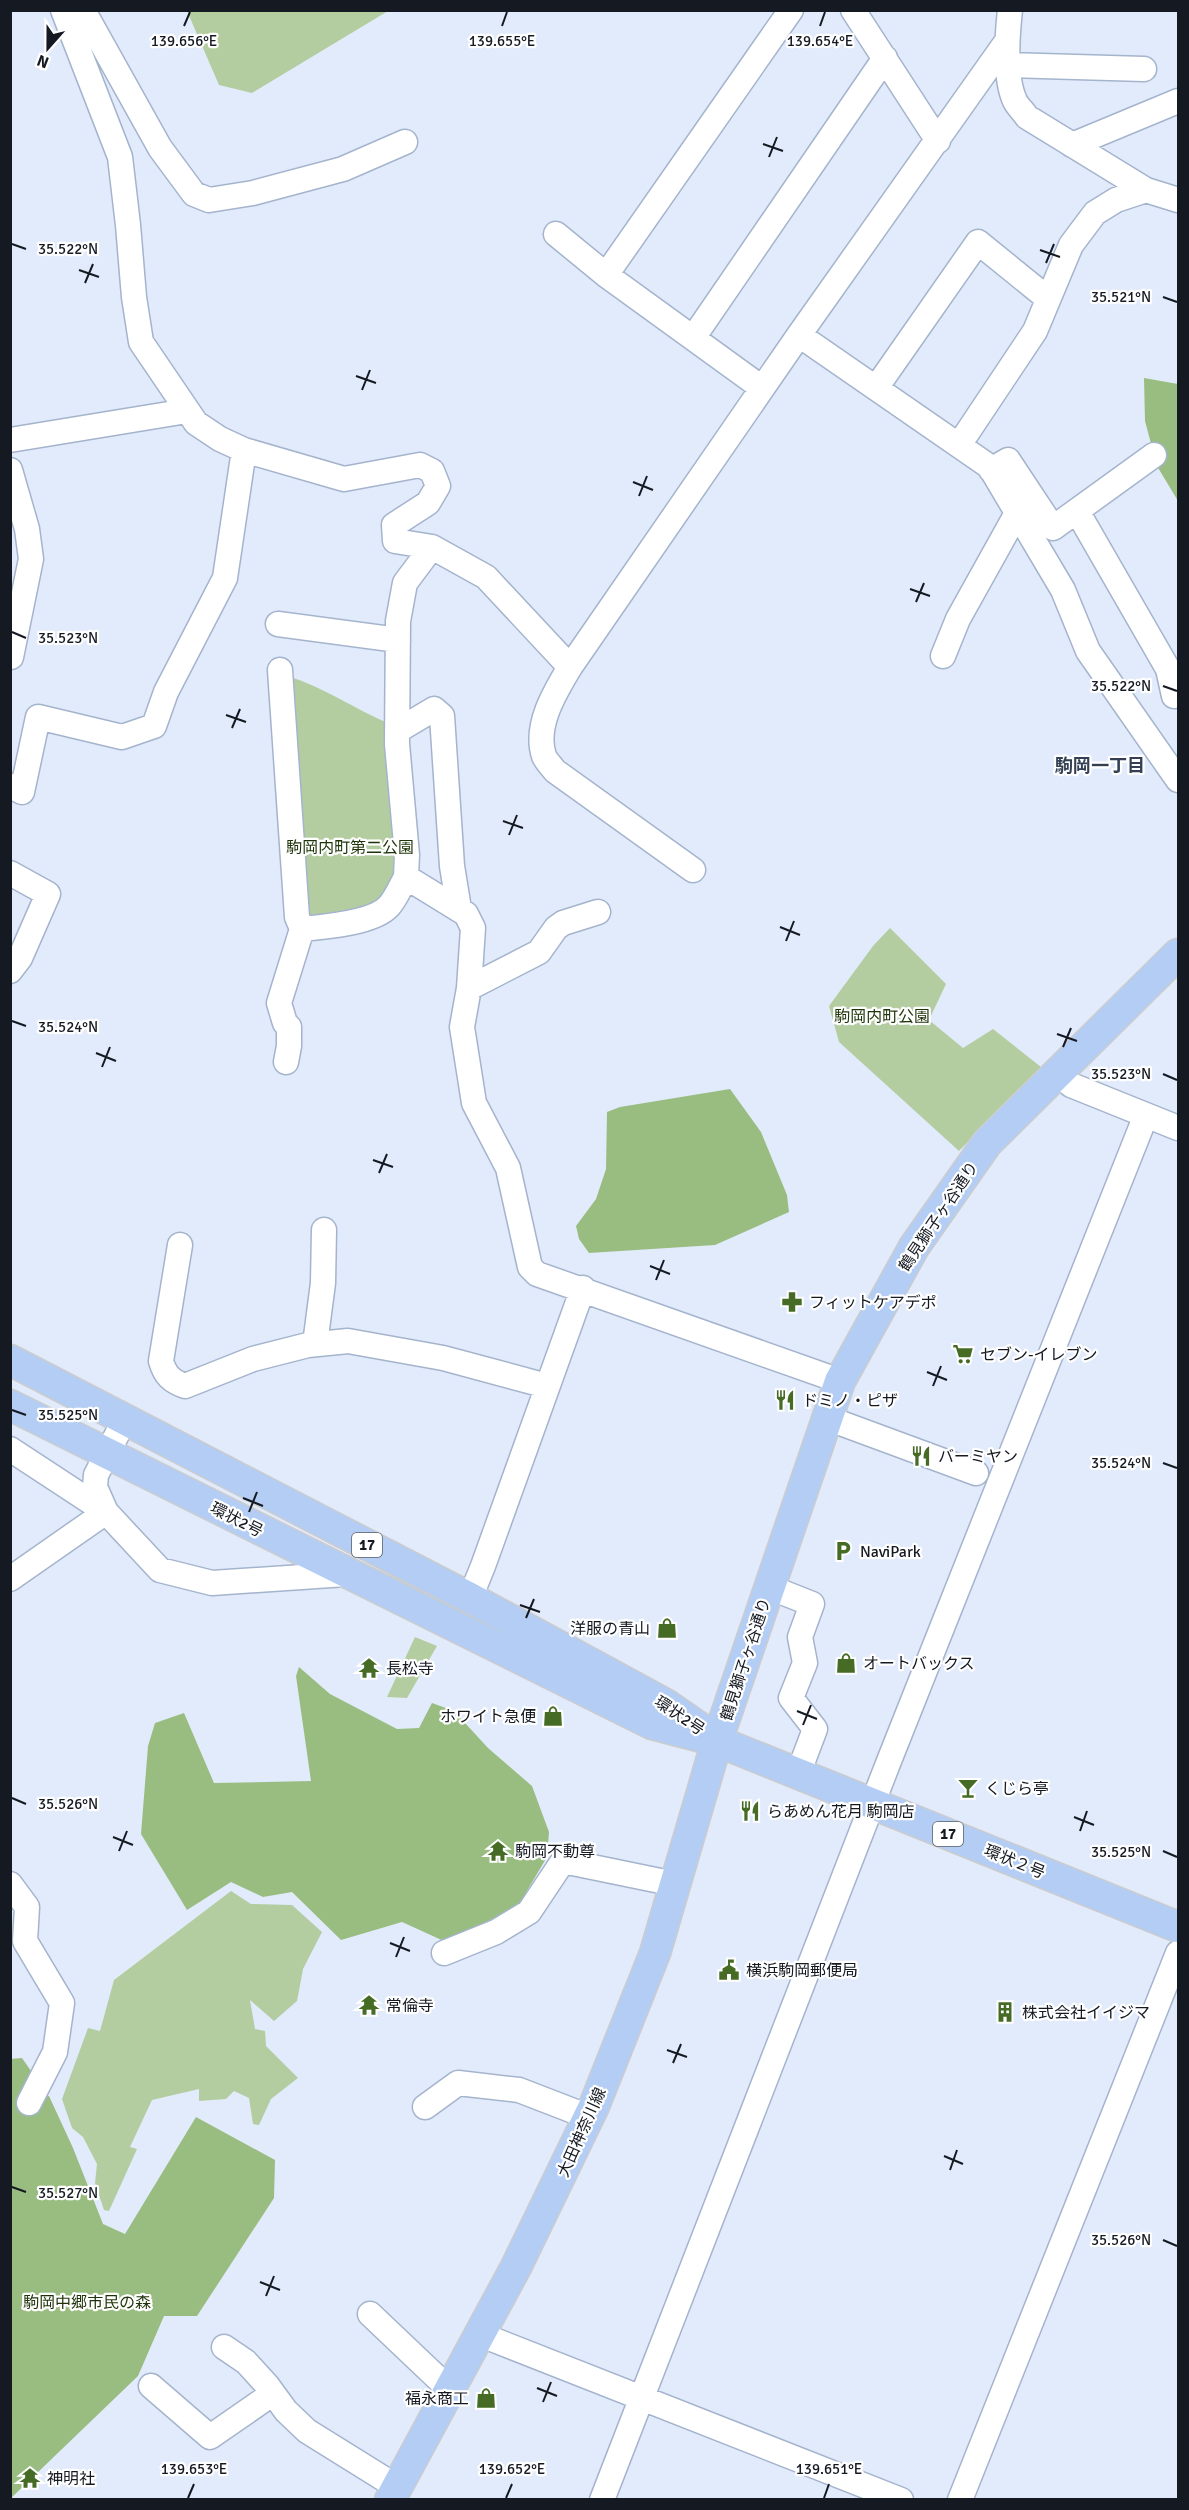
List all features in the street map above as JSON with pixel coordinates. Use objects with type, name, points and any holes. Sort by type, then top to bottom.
[{"type":"main road","name":"鶴見獅子ヶ谷通り","points":[[717,1741],[840,1381],[921,1238],[987,1143],[1179,954]]},
{"type":"main road","name":"環状2号","points":[[10,1360],[470,1598],[667,1705],[717,1741]]},
{"type":"main road","name":"環状2号","points":[[10,1405],[346,1574],[652,1724],[717,1741]]},
{"type":"main road","name":"環状２号","points":[[717,1741],[1179,1927]]},
{"type":"main road","name":"大田神奈川線","points":[[393,2493],[516,2267],[589,2117],[655,1953],[717,1741]]},
{"type":"street","points":[[63,10],[120,157],[134,297],[141,342],[196,423],[220,439],[244,450],[344,479],[420,465],[432,471],[438,486],[428,503],[394,525],[395,541],[432,547],[486,576],[570,667]]},
{"type":"street","points":[[83,10],[160,148],[194,194],[209,200],[253,192],[343,169],[405,142]]},
{"type":"street","points":[[606,275],[791,10]]},
{"type":"street","points":[[853,10],[938,141]]},
{"type":"street","points":[[1010,10],[1008,53],[1016,102],[1027,117],[1146,190],[1179,200]]},
{"type":"street","points":[[1008,53],[1144,69]]},
{"type":"street","points":[[693,870],[555,771],[544,757],[541,732],[555,692],[799,335],[938,141],[1008,53]]},
{"type":"street","points":[[693,338],[885,58]]},
{"type":"street","points":[[1072,145],[1179,101]]},
{"type":"street","points":[[959,445],[1035,331],[1071,245],[1095,213],[1116,200],[1146,190]]},
{"type":"street","points":[[556,234],[606,275],[762,388]]},
{"type":"street","points":[[876,388],[978,242],[1047,298]]},
{"type":"street","points":[[799,335],[959,445],[991,470],[1063,590],[1088,651],[1179,780]]},
{"type":"street","points":[[10,440],[188,411]]},
{"type":"street","points":[[10,786],[22,792],[38,717],[122,736],[154,726],[166,692],[225,578],[244,450]]},
{"type":"street","points":[[991,470],[1008,460],[1053,528],[1154,454]]},
{"type":"street","points":[[10,470],[27,528],[31,559],[11,657]]},
{"type":"street","points":[[1077,511],[1168,669],[1174,696],[1179,694]]},
{"type":"street","points":[[943,656],[958,619],[1017,513]]},
{"type":"street","points":[[302,929],[339,926],[387,908],[406,877],[407,855],[397,731],[398,621],[405,583],[432,547]]},
{"type":"street","points":[[278,624],[398,640]]},
{"type":"street","points":[[280,670],[297,917],[302,929],[279,1003],[285,1023],[289,1027],[290,1046],[286,1062]]},
{"type":"street","points":[[397,731],[434,709],[442,716],[452,866],[459,909]]},
{"type":"street","points":[[10,873],[48,894],[20,958],[10,971]]},
{"type":"street","points":[[406,877],[466,914],[473,928],[469,988],[462,1027],[474,1103],[508,1168],[530,1267],[537,1274],[583,1288],[840,1381]]},
{"type":"street","points":[[469,988],[539,952],[563,923],[598,912]]},
{"type":"street","points":[[1057,1072],[1071,1085],[1179,1128]]},
{"type":"street","points":[[602,2499],[872,1804],[1146,1114]]},
{"type":"street","points":[[315,1344],[323,1283],[324,1230]]},
{"type":"street","points":[[180,1245],[161,1361],[165,1374],[185,1386],[253,1359],[315,1344],[348,1341],[443,1358],[547,1386]]},
{"type":"street","points":[[470,1598],[583,1288]]},
{"type":"street","points":[[826,1418],[976,1473]]},
{"type":"street","points":[[106,1512],[95,1487],[96,1475],[125,1419]]},
{"type":"street","points":[[10,1449],[106,1512],[160,1570],[212,1583],[346,1574]]},
{"type":"street","points":[[10,1579],[106,1512]]},
{"type":"street","points":[[769,1587],[812,1604],[800,1637],[805,1663],[792,1698],[815,1729],[798,1774]]},
{"type":"street","points":[[444,1953],[496,1932],[529,1912],[563,1862],[675,1884]]},
{"type":"street","points":[[10,1884],[27,1907],[25,1941],[62,2003],[55,2052],[29,2103]]},
{"type":"street","points":[[960,2499],[1179,1953]]},
{"type":"street","points":[[425,2107],[458,2083],[519,2090],[589,2117]]},
{"type":"street","points":[[370,2314],[450,2390]]},
{"type":"street","points":[[479,2334],[901,2499]]},
{"type":"street","points":[[224,2348],[246,2362],[286,2411],[307,2431],[393,2493]]},
{"type":"street","points":[[151,2386],[210,2437],[272,2394]]},
{"type":"green space","points":[[187,11],[388,11],[252,93],[219,85]]},
{"type":"green space","points":[[1144,378],[1178,384],[1178,501],[1157,466],[1145,421]]},
{"type":"green space","name":"駒岡内町第二公園","points":[[287,676],[314,686],[390,724],[401,875],[382,903],[308,922]]},
{"type":"green space","name":"駒岡内町公園","points":[[890,928],[946,984],[929,1020],[963,1048],[993,1029],[1041,1067],[959,1151],[839,1042],[829,1006],[873,946]]},
{"type":"green space","points":[[730,1089],[761,1132],[787,1195],[789,1212],[715,1245],[589,1253],[579,1239],[576,1226],[596,1199],[606,1169],[607,1112],[620,1107]]},
{"type":"green space","points":[[415,1637],[437,1646],[407,1698],[387,1697]]},
{"type":"green space","points":[[299,1667],[330,1694],[397,1729],[419,1728],[432,1703],[454,1711],[488,1748],[532,1786],[549,1832],[547,1857],[518,1906],[446,1942],[402,1922],[341,1940],[292,1892],[263,1897],[231,1882],[187,1910],[141,1834],[148,1746],[155,1723],[184,1713],[214,1783],[311,1781],[296,1676]]},
{"type":"green space","points":[[231,1891],[251,1904],[292,1905],[322,1932],[303,1969],[297,2001],[274,2021],[250,2000],[255,2029],[265,2031],[266,2046],[298,2078],[271,2099],[259,2125],[253,2124],[249,2098],[234,2091],[226,2099],[199,2101],[199,2089],[152,2100],[130,2147],[137,2149],[109,2211],[104,2210],[95,2183],[97,2164],[83,2137],[72,2128],[62,2099],[88,2028],[100,2031],[114,1980]]},
{"type":"green space","name":"駒岡中郷市民の森","points":[[22,2058],[31,2071],[22,2100],[49,2096],[73,2148],[103,2224],[125,2234],[196,2117],[275,2160],[274,2198],[197,2316],[164,2316],[138,2376],[10,2499],[10,2059]]},
{"type":"place","name":"フィットケアデポ","points":[[792,1302]]},
{"type":"place","name":"セブン-イレブン","points":[[963,1354]]},
{"type":"place","name":"ドミノ・ピザ","points":[[785,1400]]},
{"type":"place","name":"バーミヤン","points":[[921,1456]]},
{"type":"place","name":"NaviPark","points":[[843,1551]]},
{"type":"place","name":"洋服の青山","points":[[667,1628]]},
{"type":"place","name":"オートバックス","points":[[846,1663]]},
{"type":"place","name":"長松寺","points":[[369,1668]]},
{"type":"place","name":"ホワイト急便","points":[[553,1716]]},
{"type":"place","name":"くじら亭","points":[[968,1788]]},
{"type":"place","name":"らあめん花月 駒岡店","points":[[750,1811]]},
{"type":"place","name":"駒岡不動尊","points":[[498,1851]]},
{"type":"place","name":"横浜駒岡郵便局","points":[[729,1970]]},
{"type":"place","name":"常倫寺","points":[[369,2005]]},
{"type":"place","name":"株式会社イイジマ","points":[[1005,2012]]},
{"type":"place","name":"福永商工","points":[[486,2398]]},
{"type":"place","name":"神明社","points":[[30,2478]]},
{"type":"district","name":"駒岡一丁目","points":[[1100,766]]}]
